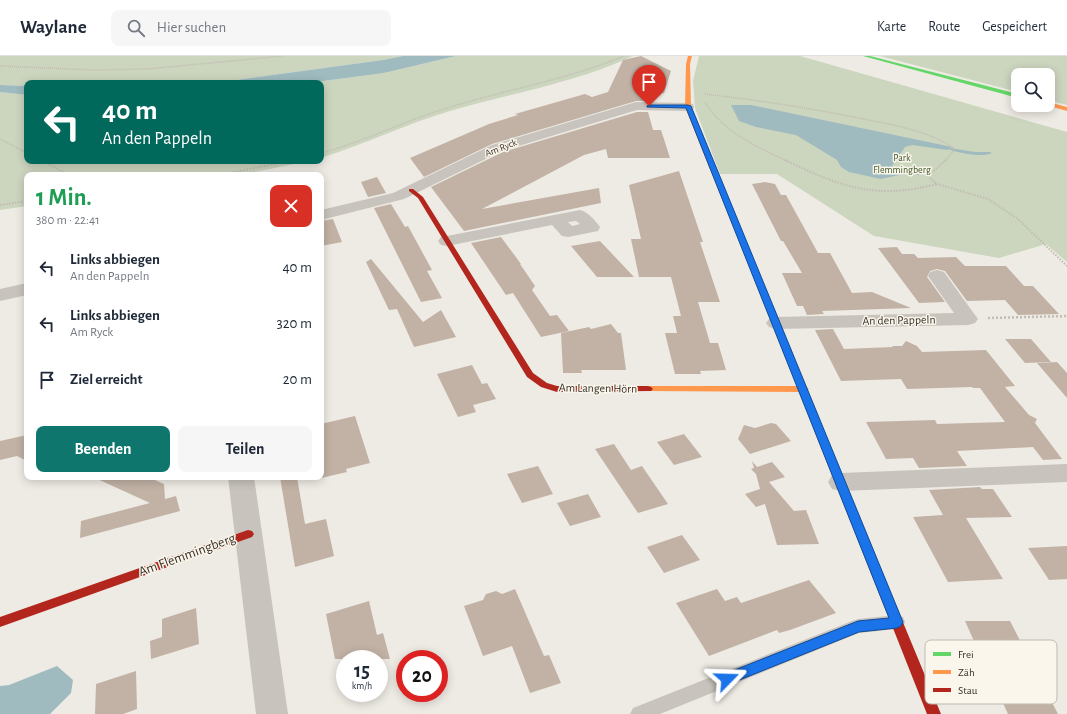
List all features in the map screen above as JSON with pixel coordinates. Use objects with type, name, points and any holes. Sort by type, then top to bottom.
[{"type":"main road","points":[[690,56],[688,64],[688,100],[776,323],[804,389],[925,692]]},
{"type":"main road","points":[[865,56],[1011,94]]},
{"type":"main road","points":[[1055,106],[1067,109]]},
{"type":"main road","name":"Am Langen Hörn","points":[[411,190],[420,197],[530,376],[544,385],[557,389],[804,389]]},
{"type":"main road","name":"Am Flemmingberg","points":[[0,622],[248,534]]},
{"type":"main road","points":[[930,704],[934,714]]},
{"type":"street","name":"Am Ryck","points":[[324,214],[398,196],[498,148],[636,106],[688,100]]},
{"type":"street","points":[[448,241],[556,220]]},
{"type":"street","points":[[938,276],[968,319]]},
{"type":"street","points":[[0,295],[24,290]]},
{"type":"street","name":"An den Pappeln","points":[[776,323],[968,319]]},
{"type":"street","points":[[841,482],[1067,473]]},
{"type":"street","points":[[241,480],[248,534]]},
{"type":"street","name":"Am Flemmingberg","points":[[248,534],[272,714]]},
{"type":"lane","points":[[639,714],[858,626],[897,622]]},
{"type":"path","points":[[0,66],[92,70],[147,69],[283,56]]},
{"type":"path","points":[[324,152],[340,149],[443,109],[599,68],[624,56]]},
{"type":"path","points":[[698,93],[713,114],[726,128],[760,148],[805,170],[839,184],[871,191],[895,192],[914,190],[937,184]]},
{"type":"path","points":[[688,100],[698,93],[753,99],[842,114],[925,134],[951,144],[955,150],[942,165],[928,176],[937,184],[988,199],[1018,219],[1067,266]]},
{"type":"path","points":[[0,139],[24,151]]},
{"type":"path","points":[[49,164],[63,172]]},
{"type":"path","points":[[235,172],[274,164]]},
{"type":"path","points":[[0,205],[24,201]]},
{"type":"path","points":[[968,319],[1067,316]]},
{"type":"green space","points":[[0,56],[403,56],[236,80],[24,80],[24,86],[0,85]]},
{"type":"green space","points":[[456,56],[633,56],[566,81],[434,116],[324,157],[324,81],[384,73]]},
{"type":"green space","name":"Park Flemmingberg","points":[[699,56],[800,56],[1067,132],[1067,262],[1046,244],[999,258],[874,236],[777,174],[720,174],[695,108],[693,81]]},
{"type":"green space","points":[[880,56],[1067,56],[1067,105],[1055,102],[1055,68],[1011,68],[1011,90]]},
{"type":"green space","points":[[0,92],[24,95],[24,164],[294,164],[255,172],[24,172],[24,206],[0,210]]},
{"type":"water","points":[[403,56],[456,56],[384,73],[324,81],[236,80]]},
{"type":"water","points":[[0,85],[24,86],[24,95],[0,92]]},
{"type":"water","points":[[731,105],[751,105],[952,147],[948,150],[912,145],[905,147],[892,166],[899,172],[915,172],[920,175],[899,175],[881,179],[849,172],[841,167],[837,160],[796,135],[756,127],[739,121]]},
{"type":"water","points":[[57,666],[73,680],[71,693],[50,714],[0,714],[0,686],[9,685]]},
{"type":"building","points":[[641,56],[671,71],[664,93],[643,95],[645,101],[636,101],[492,144],[424,177],[410,158],[489,124],[518,115],[515,114],[585,94],[592,97],[608,92],[623,60]]},
{"type":"building","points":[[637,112],[648,112],[653,130],[661,130],[670,158],[608,158],[606,149],[584,155],[482,209],[599,188],[601,203],[464,231],[431,187],[503,152]]},
{"type":"building","points":[[679,171],[703,242],[700,242],[720,302],[698,302],[710,343],[718,343],[726,370],[700,371],[701,374],[675,374],[665,333],[677,333],[673,316],[681,316],[671,277],[639,277],[631,239],[641,239],[629,185]]},
{"type":"building","points":[[377,177],[386,193],[368,197],[361,182]]},
{"type":"building","points":[[765,182],[775,184],[781,195],[786,195],[818,253],[830,253],[852,293],[872,292],[911,308],[822,311],[824,314],[807,315],[803,306],[797,306],[782,273],[802,273],[783,241],[781,241],[752,184]]},
{"type":"building","points":[[391,204],[405,227],[408,226],[432,270],[427,271],[442,298],[421,302],[374,208]]},
{"type":"building","points":[[333,219],[342,242],[324,245],[324,220]]},
{"type":"building","points":[[501,237],[535,286],[532,290],[550,316],[557,315],[569,331],[541,337],[513,293],[506,295],[471,243]]},
{"type":"building","points":[[600,241],[634,277],[597,277],[571,246]]},
{"type":"building","points":[[897,247],[902,254],[914,254],[918,258],[956,257],[965,266],[1006,266],[1024,286],[1033,286],[1059,314],[1018,315],[1005,300],[967,301],[945,271],[937,269],[930,271],[927,277],[945,302],[919,303],[878,248]]},
{"type":"building","points":[[371,259],[423,322],[441,310],[456,337],[414,347],[397,309],[389,310],[366,262]]},
{"type":"building","points":[[611,324],[618,333],[621,333],[626,370],[581,370],[582,373],[563,373],[561,333],[589,327],[591,329]]},
{"type":"building","points":[[833,329],[844,349],[902,346],[906,341],[917,346],[922,352],[986,350],[1015,386],[1005,387],[1029,415],[1037,419],[1035,423],[1062,459],[1043,460],[1033,447],[957,451],[967,466],[919,468],[913,458],[886,459],[866,422],[935,420],[937,424],[1005,422],[980,388],[907,389],[901,379],[841,381],[815,330]]},
{"type":"building","points":[[1005,339],[1031,339],[1051,362],[1025,363]]},
{"type":"building","points":[[1057,362],[1067,373],[1067,398],[1037,363]]},
{"type":"building","points":[[472,365],[482,384],[487,383],[496,399],[473,405],[476,412],[458,417],[437,374]]},
{"type":"building","points":[[355,416],[370,463],[346,469],[347,472],[324,477],[324,423]]},
{"type":"building","points":[[771,423],[776,424],[791,441],[750,454],[738,439],[744,425],[755,428]]},
{"type":"building","points":[[684,434],[702,457],[674,465],[657,442]]},
{"type":"building","points":[[24,436],[24,460],[17,456],[0,460],[0,441]]},
{"type":"building","points":[[614,444],[631,470],[642,466],[668,504],[638,513],[595,449]]},
{"type":"building","points":[[752,461],[757,467],[772,462],[785,477],[769,482],[794,511],[806,510],[819,544],[777,545],[765,504],[756,507],[745,494],[760,489],[756,474],[751,469],[754,468]]},
{"type":"building","points":[[538,466],[553,494],[522,503],[507,474]]},
{"type":"building","points":[[100,480],[155,480],[164,484],[165,499],[176,496],[180,511],[80,538],[81,521],[150,503]]},
{"type":"building","points":[[280,480],[298,480],[305,524],[326,519],[334,556],[295,567]]},
{"type":"building","points":[[980,487],[982,489],[993,489],[1012,517],[966,518],[1003,579],[948,582],[913,517],[943,515],[929,490]]},
{"type":"building","points":[[588,494],[601,517],[570,526],[557,503]]},
{"type":"building","points":[[682,535],[700,560],[664,573],[647,547]]},
{"type":"building","points":[[1067,546],[1067,579],[1049,580],[1028,548]]},
{"type":"building","points":[[809,580],[836,613],[790,630],[779,633],[777,630],[709,656],[676,603],[717,589],[725,601],[737,597],[741,603]]},
{"type":"building","points":[[515,589],[544,656],[549,655],[561,683],[530,693],[512,646],[483,656],[464,606],[483,600],[486,594],[496,591],[502,594]]},
{"type":"building","points":[[369,601],[377,635],[383,633],[388,650],[336,650],[335,659],[326,614]]},
{"type":"building","points":[[196,608],[199,644],[151,659],[150,641],[162,637],[162,619]]},
{"type":"building","points":[[965,621],[1010,621],[1020,640],[974,640]]},
{"type":"building","points":[[136,671],[137,709],[123,714],[95,714],[96,684]]},
{"type":"building","points":[[1003,704],[1053,704],[1058,714],[1008,714]]},
{"type":"waterway","points":[[951,149],[975,153],[990,153]]},
{"type":"traffic: fast","points":[[865,56],[1011,94]]},
{"type":"traffic: fast","points":[[788,353],[846,497]]},
{"type":"traffic: slow","points":[[690,56],[688,64],[688,107],[788,353]]},
{"type":"traffic: slow","points":[[1055,106],[1067,109]]},
{"type":"traffic: slow","points":[[648,389],[804,389]]},
{"type":"traffic: jam","points":[[411,190],[420,197],[530,375],[544,385],[557,389],[648,389]]},
{"type":"traffic: jam","points":[[846,497],[925,692]]},
{"type":"traffic: jam","points":[[0,622],[248,534]]},
{"type":"traffic: jam","points":[[930,704],[934,714]]},
{"type":"route","points":[[649,106],[688,106],[804,389],[897,622],[858,626],[727,679]]}]
